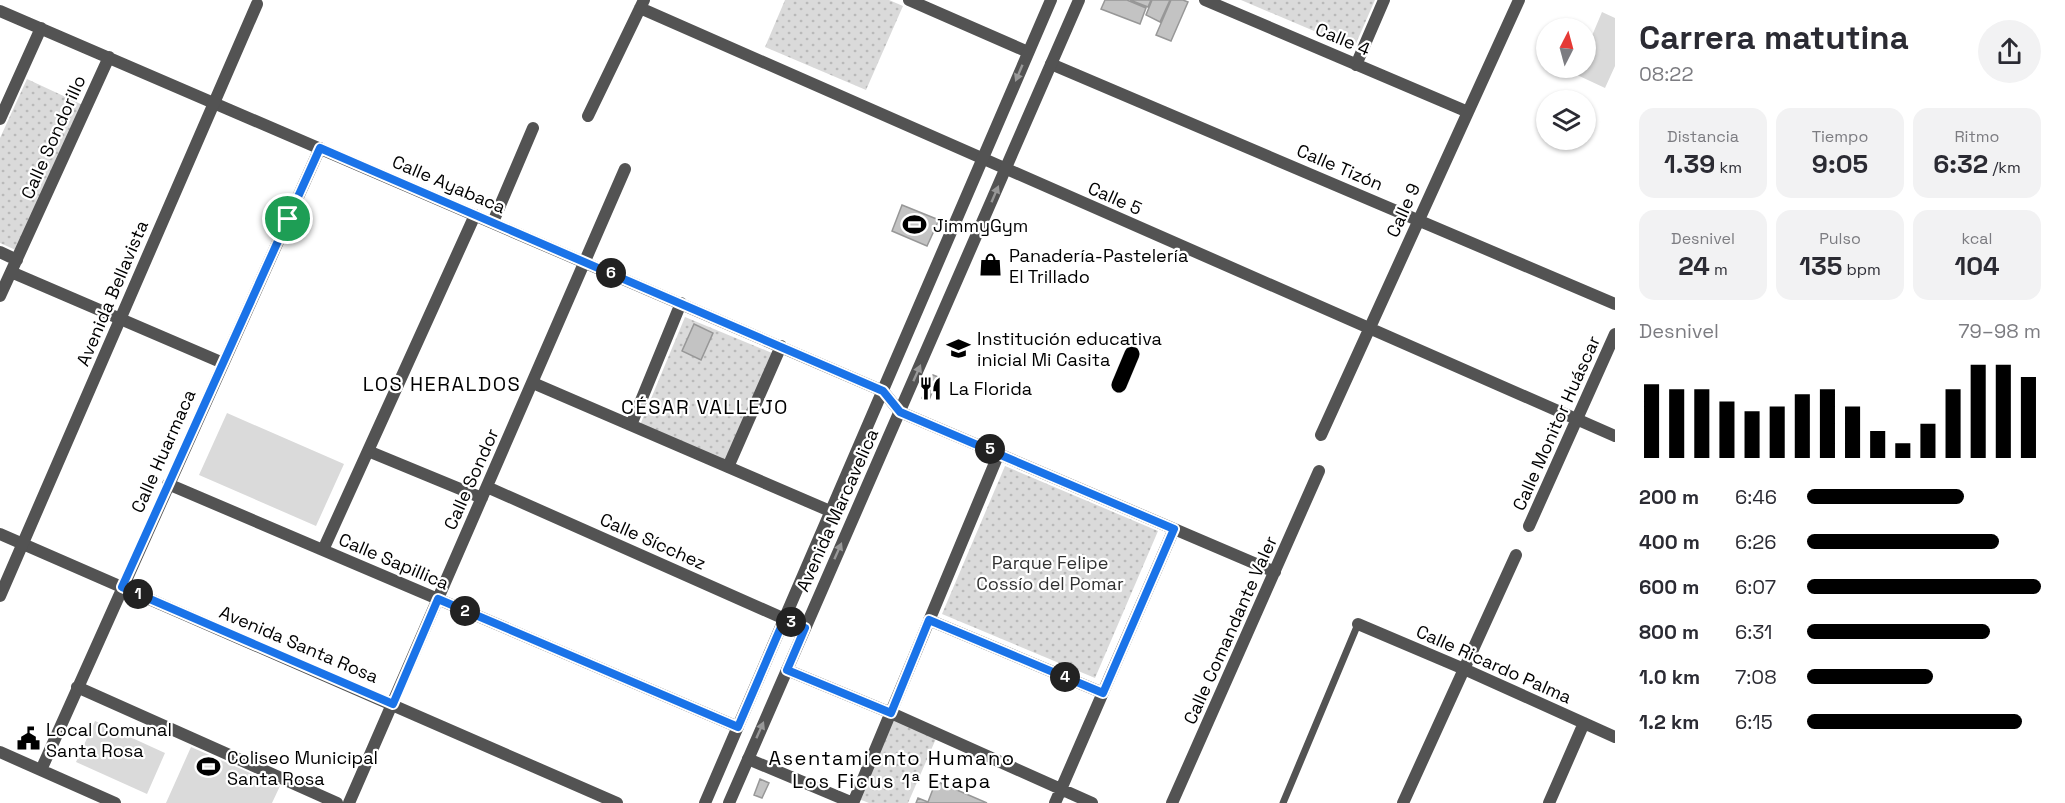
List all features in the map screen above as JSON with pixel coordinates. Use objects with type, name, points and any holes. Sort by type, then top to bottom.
[{"type":"main road","points":[[1119,385],[1132,354]]},
{"type":"street","points":[[909,0],[1028,52]]},
{"type":"street","name":"Avenida Marcavelica","points":[[705,803],[1051,0]]},
{"type":"street","name":"Avenida Marcavelica","points":[[729,803],[1079,0]]},
{"type":"street","points":[[1356,64],[1384,0]]},
{"type":"street","name":"Calle 9","points":[[1321,435],[1519,0]]},
{"type":"street","name":"Calle 4","points":[[1211,1],[1468,112]]},
{"type":"street","name":"Avenida Bellavista","points":[[0,596],[257,4]]},
{"type":"street","points":[[588,116],[642,4]]},
{"type":"street","name":"Calle 5","points":[[642,4],[1006,170],[1615,436]]},
{"type":"street","name":"Calle Ayabaca","points":[[0,11],[883,391]]},
{"type":"street","points":[[0,119],[41,28]]},
{"type":"street","name":"Calle Sondorillo","points":[[0,296],[109,57]]},
{"type":"street","name":"Calle Tizón","points":[[1051,64],[1615,304]]},
{"type":"street","points":[[493,222],[533,128]]},
{"type":"street","name":"Calle Huarmaca","points":[[41,770],[320,148]]},
{"type":"street","name":"Calle Sondor","points":[[349,803],[625,169]]},
{"type":"street","points":[[323,550],[475,215]]},
{"type":"street","points":[[0,252],[14,266],[121,319],[223,363]]},
{"type":"street","points":[[631,425],[681,303]]},
{"type":"street","name":"Calle Monitor Huáscar","points":[[1529,526],[1615,334]]},
{"type":"street","points":[[728,467],[781,346]]},
{"type":"street","points":[[533,382],[831,511]]},
{"type":"street","points":[[883,391],[900,412],[1275,572]]},
{"type":"street","name":"Calle Sícchez","points":[[368,451],[485,492],[805,628]]},
{"type":"street","points":[[748,759],[853,803],[999,453]]},
{"type":"street","name":"Calle Comandante Valer","points":[[1172,803],[1319,471]]},
{"type":"street","name":"Calle Sapillica","points":[[168,484],[738,727]]},
{"type":"street","points":[[1055,803],[1174,529]]},
{"type":"street","name":"Avenida Santa Rosa","points":[[0,534],[617,803]]},
{"type":"street","points":[[1402,803],[1516,555]]},
{"type":"street","points":[[929,620],[1103,693]]},
{"type":"street","name":"Calle Ricardo Palma","points":[[1358,624],[1615,737]]},
{"type":"street","points":[[787,670],[891,713],[1092,803]]},
{"type":"street","points":[[77,687],[337,803]]},
{"type":"street","points":[[1549,803],[1584,723]]},
{"type":"street","points":[[0,752],[115,803]]},
{"type":"lane","points":[[1283,803],[1358,624]]},
{"type":"green space","points":[[785,0],[889,0],[903,6],[866,90],[765,47]]},
{"type":"green space","points":[[1241,0],[1375,0],[1354,48]]},
{"type":"green space","points":[[1602,12],[1615,18],[1615,66],[1605,88],[1584,78],[1596,78],[1596,26]]},
{"type":"green space","points":[[27,79],[85,106],[18,251],[0,243],[0,138]]},
{"type":"green space","points":[[685,317],[772,353],[727,461],[640,425]]},
{"type":"green space","points":[[227,413],[344,464],[316,526],[199,475]]},
{"type":"green space","name":"Parque Felipe Cossío del Pomar","points":[[1005,466],[1158,531],[1095,678],[942,614]]},
{"type":"green space","points":[[892,715],[938,734],[908,803],[869,803],[854,797]]},
{"type":"green space","points":[[95,721],[165,753],[147,794],[76,762]]},
{"type":"green space","name":"Coliseo Municipal Santa Rosa","points":[[191,747],[280,786],[272,803],[166,803]]},
{"type":"building","points":[[1105,0],[1127,0],[1146,8],[1140,24],[1101,9]]},
{"type":"building","points":[[1130,0],[1151,0],[1148,7]]},
{"type":"building","points":[[1152,0],[1170,0],[1160,22],[1146,15]]},
{"type":"building","points":[[1171,0],[1188,2],[1171,41],[1156,35]]},
{"type":"building","name":"JimmyGym","points":[[902,205],[939,220],[927,246],[892,231]]},
{"type":"building","points":[[694,324],[713,333],[701,360],[682,351]]},
{"type":"building","name":"La Florida","points":[[933,375],[938,377],[929,400],[922,398]]},
{"type":"building","points":[[760,779],[769,783],[762,798],[754,795]]},
{"type":"building","points":[[936,781],[987,803],[916,803],[918,798],[928,802]]},
{"type":"place","name":"JimmyGym","points":[[915,225]]},
{"type":"place","name":"Panadería-Pastelería El Trillado","points":[[991,265]]},
{"type":"place","name":"Institución educativa inicial Mi Casita","points":[[959,348]]},
{"type":"place","name":"La Florida","points":[[931,388]]},
{"type":"place","name":"Local Comunal Santa Rosa","points":[[28,739]]},
{"type":"place","name":"Coliseo Municipal Santa Rosa","points":[[209,767]]},
{"type":"district","name":"LOS HERALDOS","points":[[442,384]]},
{"type":"district","name":"CÉSAR VALLEJO","points":[[705,407]]},
{"type":"district","name":"Asentamiento Humano Los Ficus 1ª Etapa","points":[[892,770]]},
{"type":"route","points":[[320,148],[883,391],[900,412],[1174,529],[1103,693],[929,620],[891,713],[787,670],[805,628],[784,620],[738,727],[438,599],[393,704],[122,587],[288,219],[320,148]]}]
